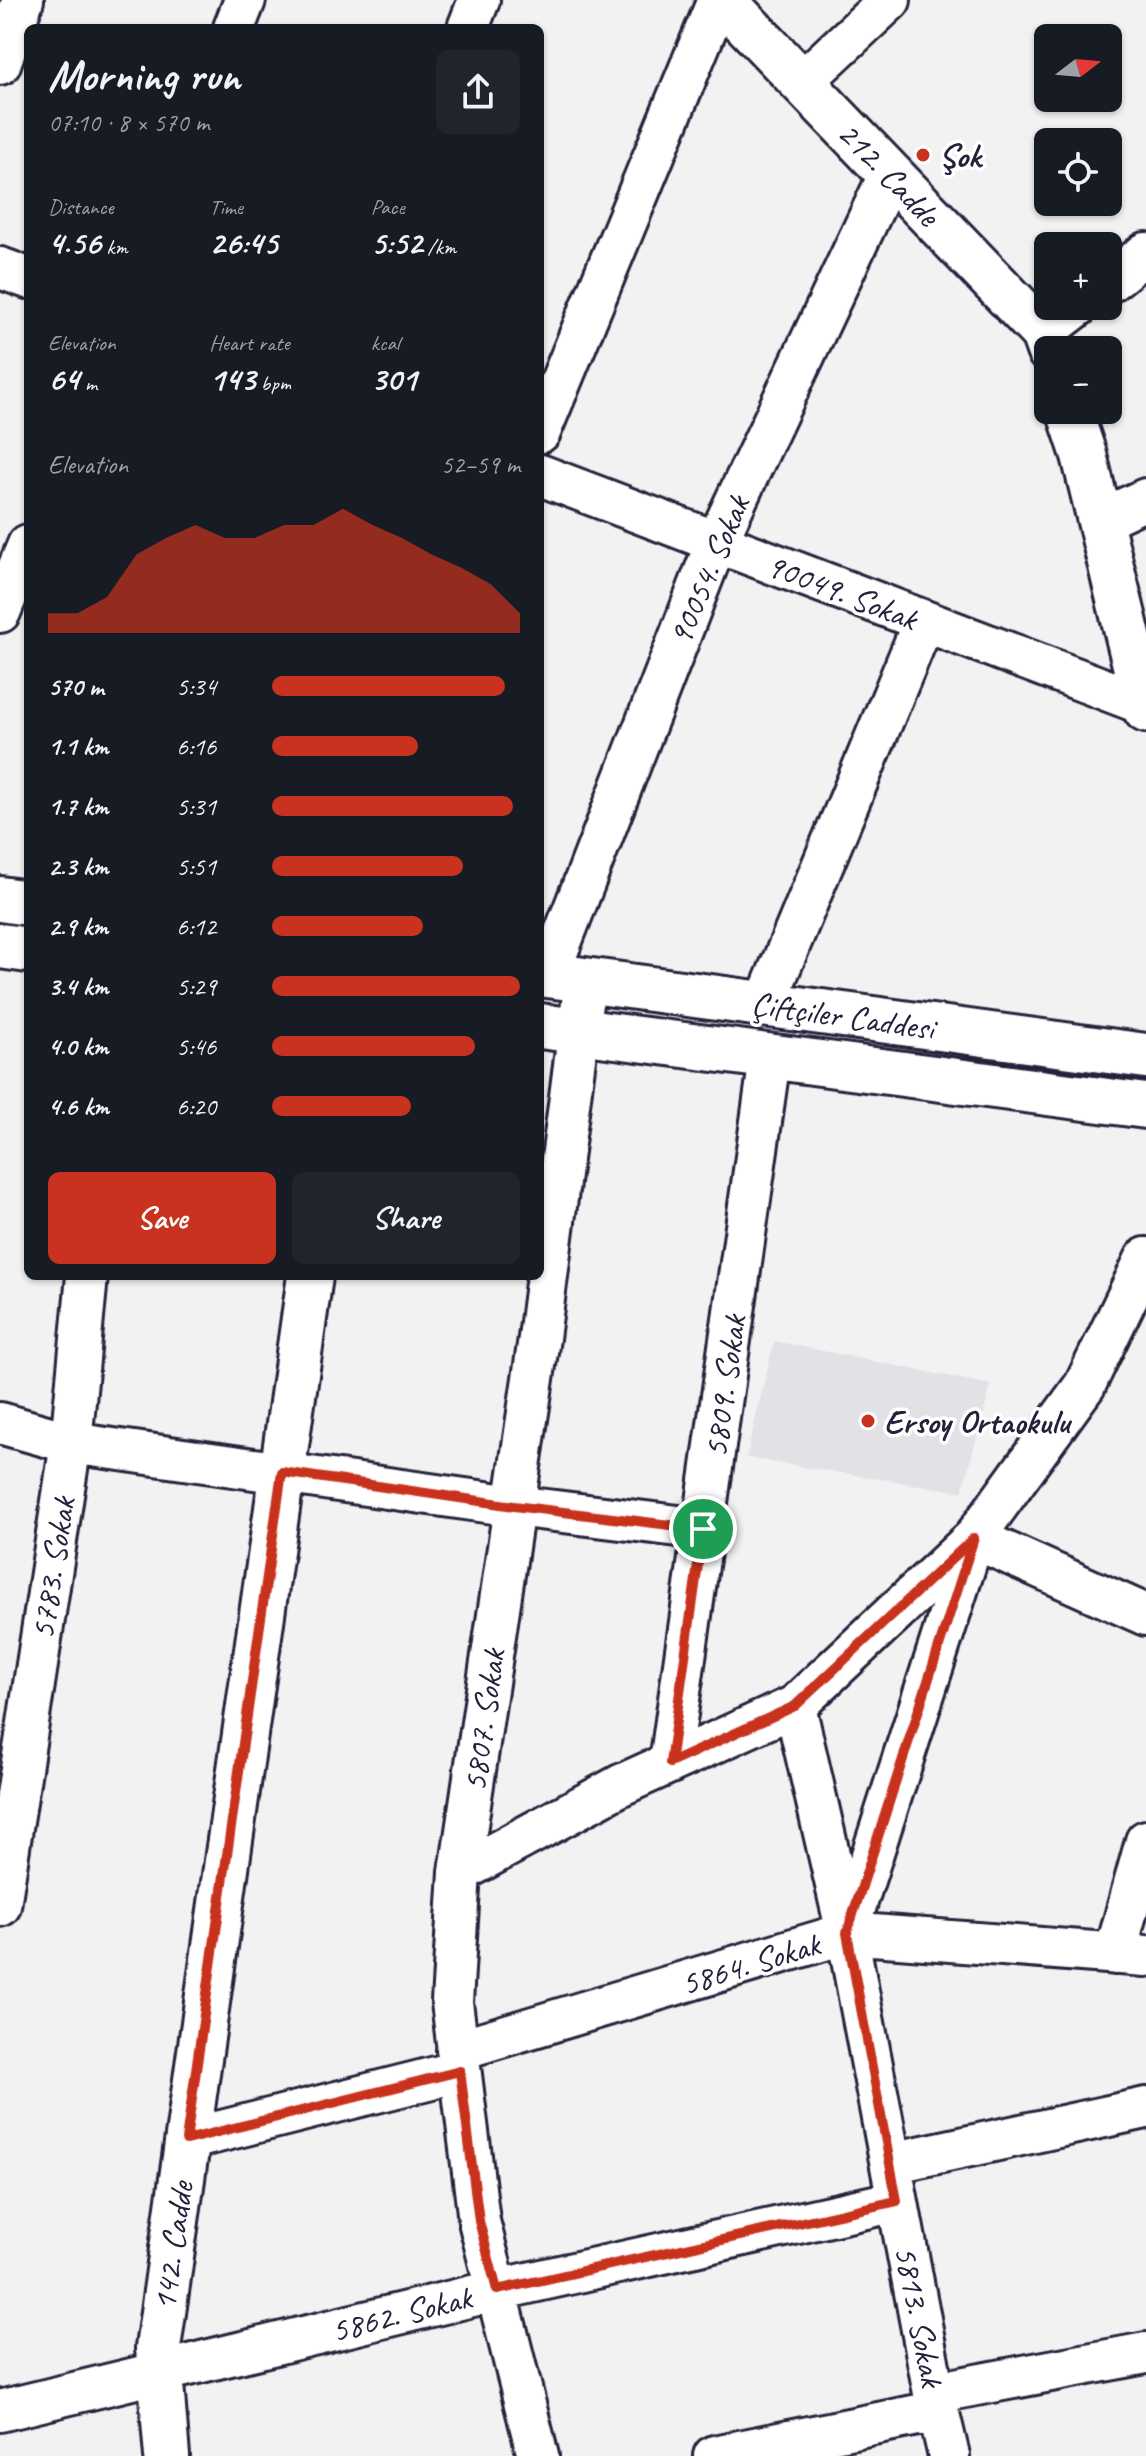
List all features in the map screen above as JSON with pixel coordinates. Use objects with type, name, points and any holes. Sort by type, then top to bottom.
[{"type":"street","points":[[0,64],[23,0]]},
{"type":"street","points":[[236,24],[245,0]]},
{"type":"street","points":[[470,24],[479,0]]},
{"type":"street","points":[[544,422],[720,0]]},
{"type":"street","name":"212. Cadde","points":[[720,0],[890,173],[1040,336]]},
{"type":"street","points":[[802,82],[890,0]]},
{"type":"street","name":"90054. Sokak","points":[[558,977],[716,543],[890,173]]},
{"type":"street","points":[[1122,272],[1146,253]]},
{"type":"street","points":[[0,268],[24,277]]},
{"type":"street","points":[[1051,336],[1066,320]]},
{"type":"street","points":[[1074,424],[1084,455],[1145,707]]},
{"type":"street","name":"90049. Sokak","points":[[544,477],[1145,707]]},
{"type":"street","points":[[1100,520],[1146,499]]},
{"type":"street","points":[[0,612],[24,555]]},
{"type":"street","points":[[765,1004],[924,621]]},
{"type":"street","points":[[0,899],[24,902]]},
{"type":"street","points":[[0,946],[24,949]]},
{"type":"street","name":"Çiftçiler Caddesi","points":[[558,977],[1146,1056]]},
{"type":"street","name":"5807. Sokak","points":[[544,1261],[559,1029],[558,977]]},
{"type":"street","name":"Çiftçiler Caddesi","points":[[559,1029],[1146,1106]]},
{"type":"street","name":"5809. Sokak","points":[[670,1763],[770,1058]]},
{"type":"street","points":[[460,1872],[621,1785],[795,1706],[974,1538],[1085,1385],[1146,1258]]},
{"type":"street","name":"5783. Sokak","points":[[0,1906],[10,1785],[71,1443],[87,1280]]},
{"type":"street","name":"142. Cadde","points":[[167,2456],[158,2348],[309,1280]]},
{"type":"street","name":"5807. Sokak","points":[[538,2456],[479,2221],[452,2002],[460,1872],[539,1338],[543,1280]]},
{"type":"street","points":[[0,1423],[71,1443],[514,1506],[703,1529]]},
{"type":"street","points":[[974,1538],[1146,1615]]},
{"type":"street","points":[[847,1933],[974,1538]]},
{"type":"street","name":"5813. Sokak","points":[[795,1706],[847,1933],[936,2402],[949,2456]]},
{"type":"street","points":[[1130,1955],[1146,1841]]},
{"type":"street","name":"5864. Sokak","points":[[186,2140],[459,2061],[847,1933],[1130,1955]]},
{"type":"street","name":"5862. Sokak","points":[[0,2411],[497,2290],[894,2182],[1146,2108]]},
{"type":"street","points":[[714,2456],[1146,2353]]},
{"type":"shaded area","name":"Ersoy Ortaokulu","points":[[774,1341],[991,1385],[962,1492],[746,1458]]},
{"type":"place","name":"Şok","points":[[923,155]]},
{"type":"place","name":"Ersoy Ortaokulu","points":[[868,1421]]},
{"type":"route","points":[[282,1472],[514,1506],[703,1529],[670,1763],[795,1706],[974,1538],[847,1933],[897,2201],[497,2290],[479,2221],[460,2071],[186,2140],[282,1472]]}]
